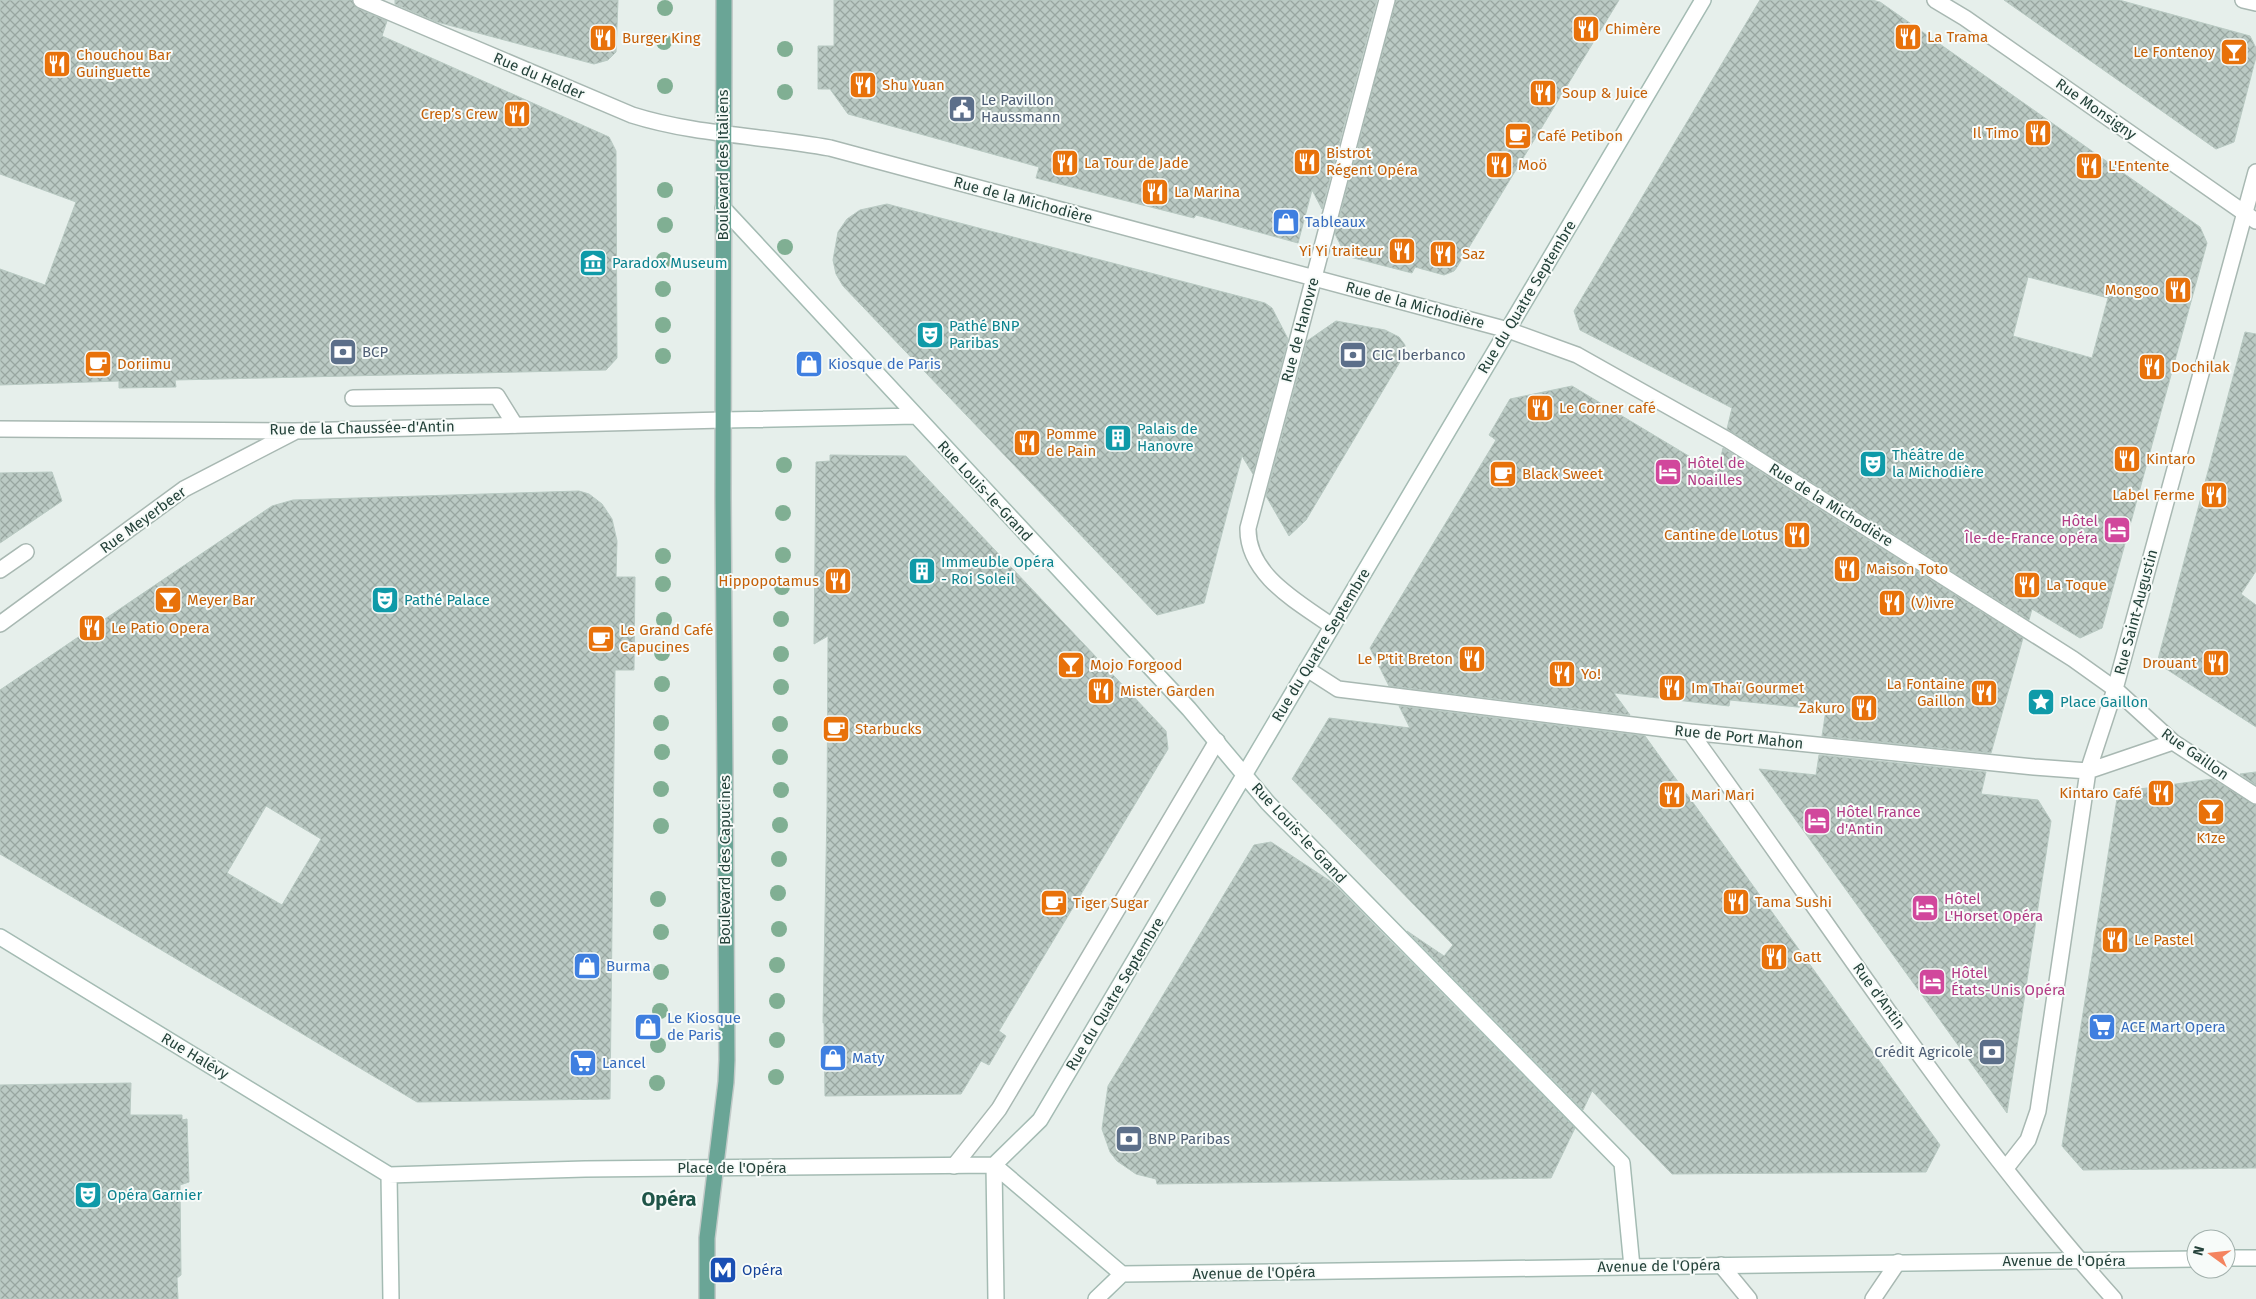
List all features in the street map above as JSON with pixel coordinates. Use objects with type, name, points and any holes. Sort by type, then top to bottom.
[{"type":"main road","name":"Boulevard des Italiens","points":[[723,420],[724,0]]},
{"type":"main road","name":"Boulevard des Capucines","points":[[707,1299],[707,1238],[727,1074],[723,420]]},
{"type":"street","name":"Rue du Helder","points":[[361,0],[632,115],[662,125],[723,132]]},
{"type":"street","name":"Rue de Hanovre","points":[[1332,626],[1288,595],[1256,562],[1248,542],[1248,528],[1387,0]]},
{"type":"street","name":"Rue du Quatre Septembre","points":[[994,1165],[1040,1120],[1703,0]]},
{"type":"street","name":"Rue Monsigny","points":[[1935,0],[1965,18],[2250,217]]},
{"type":"street","points":[[2242,0],[2256,4]]},
{"type":"street","name":"Rue de la Michodière","points":[[723,132],[830,148],[1508,330],[1577,355],[1728,440],[2073,659],[2115,689]]},
{"type":"street","name":"Rue Saint-Augustin","points":[[2006,1168],[2028,1140],[2038,1111],[2088,771],[2115,689],[2250,217],[2256,172]]},
{"type":"street","name":"Rue Louis-le-Grand","points":[[723,208],[806,295],[1217,741],[1268,803],[1622,1163],[1632,1267]]},
{"type":"street","points":[[353,398],[497,396],[516,425]]},
{"type":"street","points":[[723,420],[916,416]]},
{"type":"street","name":"Rue de la Chaussée-d'Antin","points":[[0,429],[295,431],[723,420]]},
{"type":"street","name":"Rue Meyerbeer","points":[[0,624],[184,489],[295,431]]},
{"type":"street","points":[[0,570],[26,552]]},
{"type":"street","name":"Rue de Port Mahon","points":[[1306,668],[1338,689],[1690,732],[2088,771],[2174,742]]},
{"type":"street","name":"Rue Gaillon","points":[[2115,689],[2174,742],[2256,796]]},
{"type":"street","name":"Rue d'Antin","points":[[1690,732],[1973,1128],[2080,1262],[2114,1299]]},
{"type":"street","points":[[954,1166],[999,1109],[1217,741]]},
{"type":"street","name":"Rue Halévy","points":[[0,937],[389,1176]]},
{"type":"street","points":[[994,1165],[1122,1274],[1096,1299]]},
{"type":"street","points":[[994,1165],[996,1299]]},
{"type":"street","name":"Place de l'Opéra","points":[[389,1176],[716,1168],[994,1165]]},
{"type":"street","points":[[389,1176],[391,1299]]},
{"type":"street","points":[[2236,1258],[2256,1258]]},
{"type":"street","name":"Avenue de l'Opéra","points":[[1122,1274],[2186,1259]]},
{"type":"street","points":[[1873,1299],[1898,1262]]},
{"type":"street","points":[[1721,1265],[1750,1299]]},
{"type":"building","points":[[0,0],[352,0],[357,8],[387,21],[382,36],[609,137],[616,151],[617,358],[606,370],[175,380],[176,387],[119,388],[119,381],[0,385],[0,269],[45,285],[76,202],[0,174]]},
{"type":"building","points":[[395,0],[618,0],[616,52],[608,60],[594,64],[437,22],[395,4]]},
{"type":"building","points":[[834,0],[1377,0],[1322,209],[1312,190],[1298,243],[1196,215],[1194,218],[1036,178],[1039,167],[848,114],[830,89],[818,89],[818,46],[834,46]]},
{"type":"building","points":[[1396,0],[1619,0],[1457,267],[1454,271],[1444,275],[1415,267],[1412,273],[1346,256],[1335,234]]},
{"type":"building","points":[[1760,0],[1872,0],[1880,2],[2200,227],[2207,243],[2102,628],[2080,638],[2032,609],[2029,620],[1727,429],[1732,408],[1580,330],[1574,311]],"holes":[[[2028,277],[2108,298],[2092,358],[2013,336]]]},
{"type":"building","points":[[2004,0],[2119,0],[2250,36],[2256,48],[2256,57],[2234,142],[2216,149]]},
{"type":"building","name":"Palais de Hanovre","points":[[887,204],[1265,303],[1272,308],[1288,339],[1253,474],[1242,456],[1204,603],[1157,615],[843,286],[836,274],[833,260],[838,232],[847,219],[860,210]]},
{"type":"building","points":[[1336,321],[1385,330],[1399,337],[1405,345],[1404,355],[1306,520],[1289,536],[1266,496],[1307,341]]},
{"type":"building","points":[[2245,332],[2256,334],[2256,571],[2241,594],[2256,605],[2256,727],[2157,663]]},
{"type":"building","points":[[1572,386],[1717,473],[1723,448],[2023,638],[1991,753],[1822,736],[1826,710],[1730,700],[1729,706],[1614,693],[1630,715],[1389,686],[1370,648],[1496,440],[1489,435],[1510,399]]},
{"type":"building","points":[[830,455],[906,456],[1166,731],[1168,749],[999,1031],[1006,1036],[989,1065],[981,1061],[961,1094],[825,1096],[823,1023],[828,636],[814,644],[816,462],[830,461]]},
{"type":"building","points":[[52,472],[62,501],[0,543],[0,473]]},
{"type":"building","points":[[579,491],[589,494],[602,504],[612,519],[617,541],[616,577],[635,577],[634,670],[615,670],[610,1099],[417,1102],[0,854],[0,690],[272,506],[293,500]],"holes":[[[266,806],[321,839],[282,905],[227,873]]]},
{"type":"building","points":[[1399,706],[1645,736],[1940,1145],[1926,1172],[1672,1174],[1592,1091],[1583,1110],[1407,931],[1444,956],[1453,945],[1292,779],[1329,718],[1410,728]]},
{"type":"building","points":[[1819,755],[1986,772],[1981,794],[2038,800],[2051,821],[2007,1113],[1759,769],[1816,775]]},
{"type":"building","points":[[2256,772],[2256,785],[2240,774]]},
{"type":"building","points":[[2212,779],[2256,805],[2256,1168],[2083,1170],[2062,1146],[2118,792]]},
{"type":"building","points":[[1271,842],[1333,883],[1575,1128],[1551,1178],[1157,1184],[1156,1179],[1136,1174],[1117,1161],[1110,1152],[1102,1129],[1108,1086],[1254,845]]},
{"type":"building","name":"Opéra Garnier","points":[[131,1083],[130,1115],[182,1115],[182,1120],[187,1119],[189,1182],[180,1185],[181,1275],[177,1278],[178,1299],[0,1299],[0,1085]]},
{"type":"place","name":"Chimère","points":[[1586,29]]},
{"type":"place","name":"La Trama","points":[[1908,37]]},
{"type":"place","name":"Burger King","points":[[603,38]]},
{"type":"place","name":"Le Fontenoy","points":[[2234,52]]},
{"type":"place","name":"Chouchou Bar Guinguette","points":[[57,64]]},
{"type":"place","name":"Shu Yuan","points":[[863,85]]},
{"type":"place","name":"Soup & Juice","points":[[1543,93]]},
{"type":"place","name":"Le Pavillon Haussmann","points":[[962,109]]},
{"type":"place","name":"Crep’s Crew","points":[[517,114]]},
{"type":"place","name":"Il Timo","points":[[2038,133]]},
{"type":"place","name":"Café Petibon","points":[[1518,136]]},
{"type":"place","name":"Bistrot Régent Opéra","points":[[1307,162]]},
{"type":"place","name":"La Tour de Jade","points":[[1065,163]]},
{"type":"place","name":"Moö","points":[[1499,165]]},
{"type":"place","name":"L'Entente","points":[[2089,166]]},
{"type":"place","name":"La Marina","points":[[1155,192]]},
{"type":"place","name":"Tableaux","points":[[1286,222]]},
{"type":"place","name":"Yi Yi traiteur","points":[[1402,251]]},
{"type":"place","name":"Saz","points":[[1443,254]]},
{"type":"place","name":"Paradox Museum","points":[[593,263]]},
{"type":"place","name":"Mongoo","points":[[2178,290]]},
{"type":"place","name":"Pathé BNP Paribas","points":[[930,335]]},
{"type":"place","name":"BCP","points":[[343,352]]},
{"type":"place","name":"CIC Iberbanco","points":[[1353,355]]},
{"type":"place","name":"Doriimu","points":[[98,364]]},
{"type":"place","name":"Kiosque de Paris","points":[[809,364]]},
{"type":"place","name":"Dochilak","points":[[2152,367]]},
{"type":"place","name":"Le Corner café","points":[[1540,408]]},
{"type":"place","name":"Palais de Hanovre","points":[[1118,438]]},
{"type":"place","name":"Pomme de Pain","points":[[1027,443]]},
{"type":"place","name":"Kintaro","points":[[2127,459]]},
{"type":"place","name":"Théâtre de la Michodière","points":[[1873,464]]},
{"type":"place","name":"Hôtel de Noailles","points":[[1668,472]]},
{"type":"place","name":"Black Sweet","points":[[1503,474]]},
{"type":"place","name":"Label Ferme","points":[[2214,495]]},
{"type":"place","name":"Hôtel Île-de-France opéra","points":[[2117,530]]},
{"type":"place","name":"Cantine de Lotus","points":[[1797,535]]},
{"type":"place","name":"Maison Toto","points":[[1847,569]]},
{"type":"place","name":"Immeuble Opéra - Roi Soleil","points":[[922,571]]},
{"type":"place","name":"Hippopotamus","points":[[838,581]]},
{"type":"place","name":"La Toque","points":[[2027,585]]},
{"type":"place","name":"Meyer Bar","points":[[168,600]]},
{"type":"place","name":"Pathé Palace","points":[[385,600]]},
{"type":"place","name":"(V)ivre","points":[[1892,603]]},
{"type":"place","name":"Le Patio Opera","points":[[92,628]]},
{"type":"place","name":"Le Grand Café Capucines","points":[[601,639]]},
{"type":"place","name":"Le P'tit Breton","points":[[1472,659]]},
{"type":"place","name":"Drouant","points":[[2216,663]]},
{"type":"place","name":"Mojo Forgood","points":[[1071,665]]},
{"type":"place","name":"Yo!","points":[[1562,674]]},
{"type":"place","name":"Im Thaï Gourmet","points":[[1672,688]]},
{"type":"place","name":"Mister Garden","points":[[1101,691]]},
{"type":"place","name":"La Fontaine Gaillon","points":[[1984,693]]},
{"type":"place","name":"Place Gaillon","points":[[2041,702]]},
{"type":"place","name":"Zakuro","points":[[1864,708]]},
{"type":"place","name":"Starbucks","points":[[836,729]]},
{"type":"place","name":"Kintaro Café","points":[[2161,793]]},
{"type":"place","name":"Mari Mari","points":[[1672,795]]},
{"type":"place","name":"K1ze","points":[[2211,812]]},
{"type":"place","name":"Hôtel France d'Antin","points":[[1817,821]]},
{"type":"place","name":"Tama Sushi","points":[[1736,902]]},
{"type":"place","name":"Tiger Sugar","points":[[1054,903]]},
{"type":"place","name":"Hôtel L'Horset Opéra","points":[[1925,908]]},
{"type":"place","name":"Le Pastel","points":[[2115,940]]},
{"type":"place","name":"Gatt","points":[[1774,957]]},
{"type":"place","name":"Burma","points":[[587,966]]},
{"type":"place","name":"Hôtel États-Unis Opéra","points":[[1932,982]]},
{"type":"place","name":"Le Kiosque de Paris","points":[[648,1027]]},
{"type":"place","name":"ACE Mart Opera","points":[[2102,1027]]},
{"type":"place","name":"Crédit Agricole","points":[[1992,1052]]},
{"type":"place","name":"Maty","points":[[833,1058]]},
{"type":"place","name":"Lancel","points":[[583,1063]]},
{"type":"place","name":"BNP Paribas","points":[[1129,1139]]},
{"type":"place","name":"Opéra Garnier","points":[[88,1195]]},
{"type":"place","name":"Opéra","points":[[723,1270]]},
{"type":"district","name":"Opéra","points":[[669,1199]]}]
